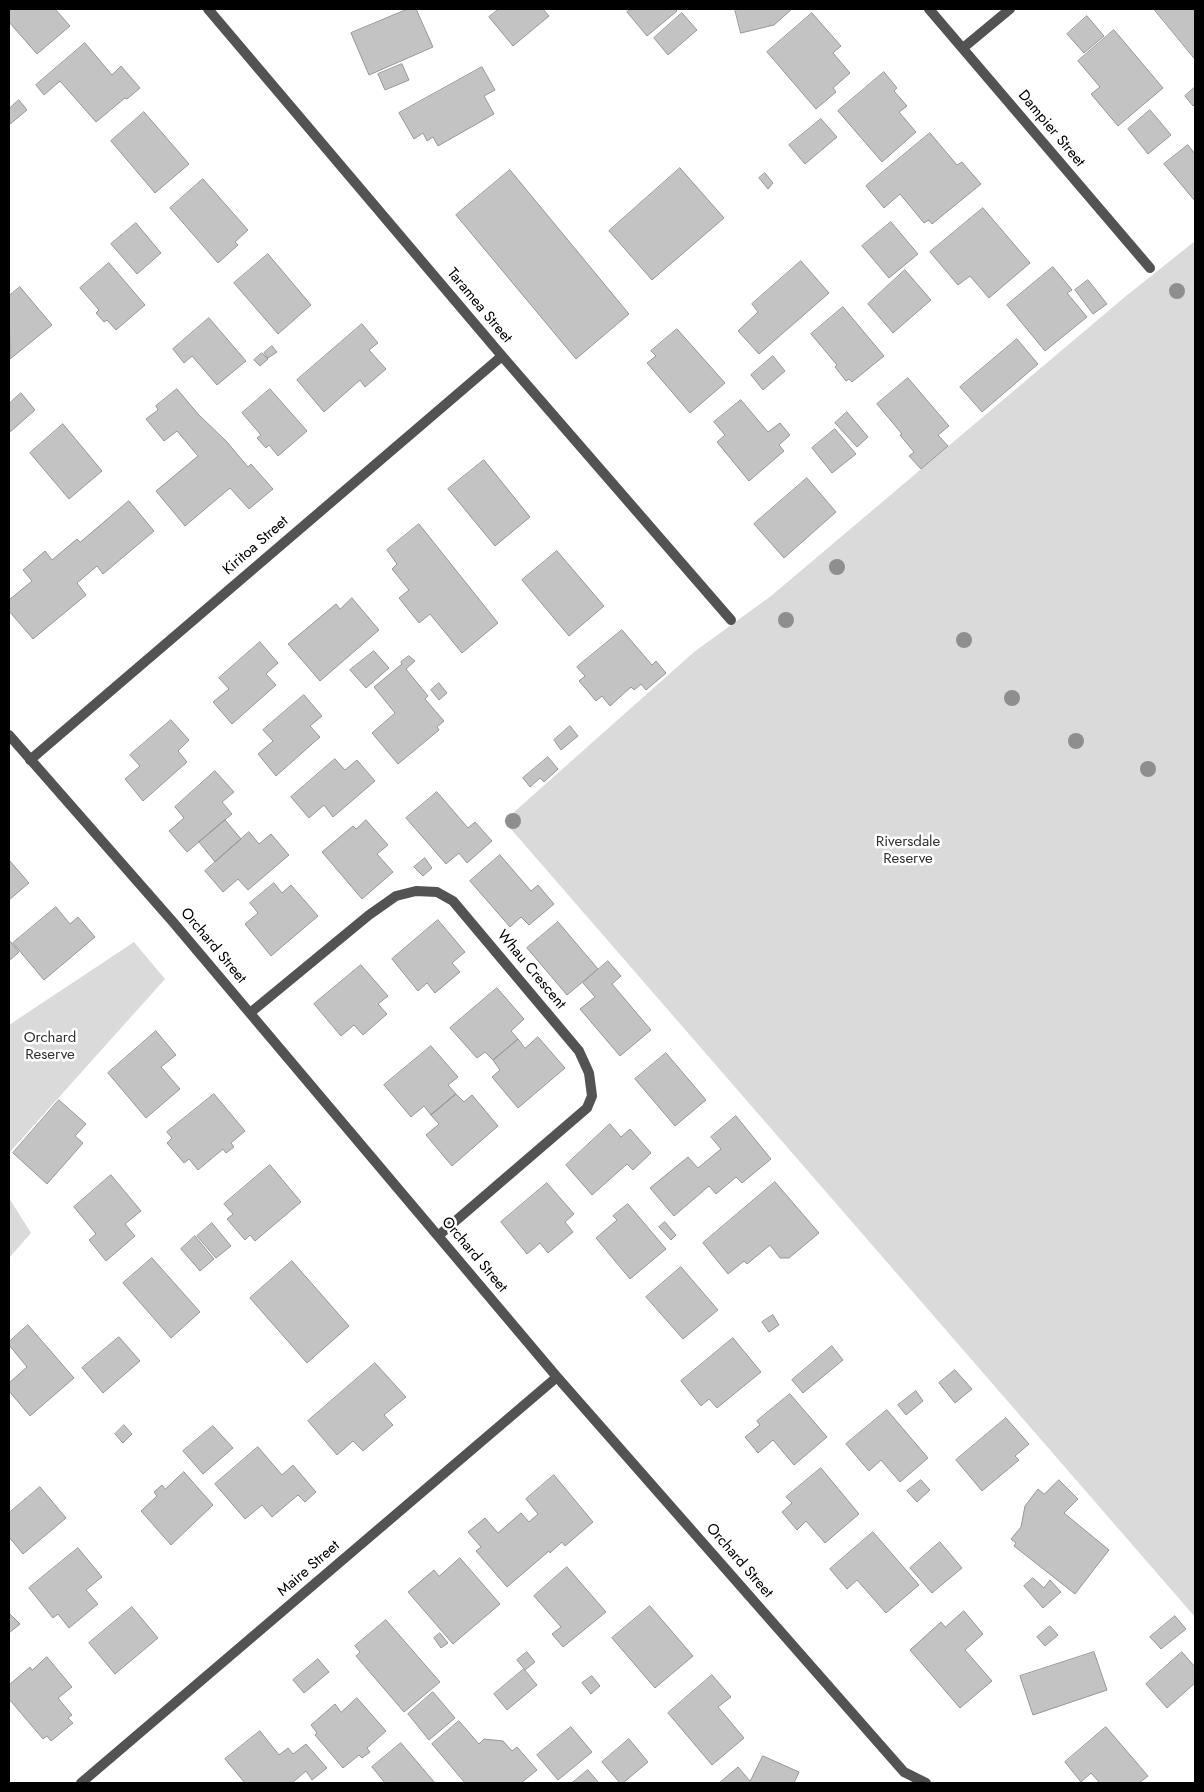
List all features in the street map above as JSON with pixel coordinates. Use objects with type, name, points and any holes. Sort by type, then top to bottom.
[{"type":"street","name":"Taramea Street","points":[[208,9],[502,356],[731,620]]},
{"type":"street","name":"Dampier Street","points":[[930,9],[1150,268]]},
{"type":"street","points":[[963,48],[1010,9]]},
{"type":"street","name":"Kiritoa Street","points":[[30,760],[502,356]]},
{"type":"street","name":"Orchard Street","points":[[9,735],[173,922],[557,1376],[904,1772],[926,1783]]},
{"type":"street","name":"Whau Crescent","points":[[250,1013],[369,914],[396,896],[416,891],[437,892],[453,901],[520,980],[579,1051],[589,1073],[592,1096],[587,1108],[438,1236]]},
{"type":"street","name":"Maire Street","points":[[81,1783],[557,1376]]},
{"type":"green space","name":"Riversdale Reserve","points":[[1195,241],[1195,1617],[504,821],[694,652],[771,596],[1126,296]]},
{"type":"green space","name":"Orchard Reserve","points":[[134,942],[165,979],[9,1153],[9,1025]]},
{"type":"green space","points":[[9,1198],[31,1233],[9,1258]]},
{"type":"building","points":[[9,9],[55,9],[70,26],[37,54],[9,22]]},
{"type":"building","points":[[408,9],[416,9],[433,47],[369,75],[351,33]]},
{"type":"building","points":[[499,9],[543,9],[549,16],[513,46],[489,17]]},
{"type":"building","points":[[632,9],[675,9],[677,11],[647,36],[627,12]]},
{"type":"building","points":[[735,9],[792,9],[774,25],[741,33]]},
{"type":"building","points":[[1154,9],[1195,9],[1195,59]]},
{"type":"building","points":[[682,13],[697,30],[668,55],[654,38]]},
{"type":"building","points":[[812,13],[841,46],[833,53],[850,73],[833,88],[836,92],[816,109],[767,52]]},
{"type":"building","points":[[1087,16],[1104,36],[1084,53],[1067,34]]},
{"type":"building","points":[[1114,30],[1163,88],[1118,126],[1091,94],[1100,87],[1078,61]]},
{"type":"building","points":[[85,43],[112,75],[121,66],[140,88],[96,122],[60,81],[44,95],[36,85]]},
{"type":"building","points":[[402,64],[409,80],[385,90],[378,74]]},
{"type":"building","points":[[482,67],[495,90],[484,96],[494,114],[438,146],[433,137],[427,141],[423,133],[414,139],[399,113]]},
{"type":"building","points":[[884,72],[897,88],[894,91],[907,106],[899,112],[916,132],[882,162],[838,111]]},
{"type":"building","points":[[1195,87],[1195,103],[1193,106],[1185,96]]},
{"type":"building","points":[[19,100],[27,110],[9,125],[9,109]]},
{"type":"building","points":[[1150,110],[1171,135],[1148,154],[1128,129]]},
{"type":"building","points":[[144,112],[189,164],[155,193],[111,141]]},
{"type":"building","points":[[821,119],[837,137],[805,164],[789,145]]},
{"type":"building","points":[[930,133],[957,165],[962,162],[981,184],[932,224],[929,220],[924,223],[900,194],[884,208],[866,186]]},
{"type":"building","points":[[1188,145],[1195,154],[1195,201],[1164,164]]},
{"type":"building","points":[[680,168],[724,218],[652,280],[609,231]]},
{"type":"building","points":[[510,170],[629,314],[576,359],[456,215]]},
{"type":"building","points":[[765,173],[773,183],[768,189],[759,178]]},
{"type":"building","points":[[203,179],[248,230],[235,242],[238,245],[218,263],[170,208]]},
{"type":"building","points":[[983,208],[1030,263],[989,298],[970,276],[958,285],[930,252]]},
{"type":"building","points":[[891,222],[918,254],[889,278],[862,246]]},
{"type":"building","points":[[136,223],[161,253],[137,274],[111,244]]},
{"type":"building","points":[[268,254],[311,305],[278,334],[234,283]]},
{"type":"building","points":[[801,261],[829,293],[759,354],[738,331],[758,312],[752,304]]},
{"type":"building","points":[[109,263],[145,305],[116,330],[107,320],[104,322],[96,313],[99,310],[80,288]]},
{"type":"building","points":[[1053,267],[1072,290],[1067,293],[1087,317],[1045,351],[1007,305]]},
{"type":"building","points":[[905,270],[931,300],[893,333],[868,304]]},
{"type":"building","points":[[1088,280],[1107,304],[1093,314],[1075,290]]},
{"type":"building","points":[[20,287],[52,325],[10,359],[9,296]]},
{"type":"building","points":[[843,307],[884,356],[852,382],[849,379],[846,381],[835,367],[837,365],[811,334]]},
{"type":"building","points":[[209,318],[246,361],[217,385],[192,356],[184,363],[173,349]]},
{"type":"building","points":[[362,324],[378,343],[369,350],[386,369],[365,387],[360,380],[324,412],[297,380]]},
{"type":"building","points":[[677,329],[725,383],[690,413],[647,363],[656,356],[651,351]]},
{"type":"building","points":[[1017,339],[1038,364],[982,412],[960,387]]},
{"type":"building","points":[[272,346],[277,352],[268,358],[264,353]]},
{"type":"building","points":[[262,353],[268,359],[260,366],[254,360]]},
{"type":"building","points":[[773,356],[785,371],[763,390],[751,375]]},
{"type":"building","points":[[908,378],[949,426],[938,435],[948,446],[921,469],[909,456],[914,452],[900,435],[902,434],[877,404]]},
{"type":"building","points":[[177,389],[248,467],[251,464],[273,489],[249,509],[230,488],[185,526],[156,491],[198,456],[177,431],[164,441],[146,419],[158,410],[156,406]]},
{"type":"building","points":[[270,389],[307,431],[278,456],[269,445],[266,448],[257,438],[261,435],[242,413]]},
{"type":"building","points":[[21,393],[35,410],[10,432],[9,404]]},
{"type":"building","points":[[741,400],[768,432],[780,423],[790,435],[779,445],[784,451],[749,481],[717,442],[725,435],[714,422]]},
{"type":"building","points":[[847,412],[868,437],[857,447],[835,423]]},
{"type":"building","points":[[63,424],[102,471],[69,499],[30,453]]},
{"type":"building","points":[[835,429],[856,454],[832,473],[812,448]]},
{"type":"building","points":[[484,460],[530,517],[495,546],[448,489]]},
{"type":"building","points":[[807,478],[836,512],[784,558],[754,524]]},
{"type":"building","points":[[129,501],[154,531],[103,574],[97,566],[77,583],[86,595],[33,639],[9,611],[9,600],[32,581],[23,570],[45,551],[52,560],[77,539],[80,542]]},
{"type":"building","points":[[419,524],[498,623],[462,653],[430,614],[419,623],[399,598],[409,590],[392,569],[397,564],[387,550]]},
{"type":"building","points":[[557,551],[604,606],[569,636],[522,580]]},
{"type":"building","points":[[352,598],[379,630],[320,681],[288,644],[336,604],[340,609]]},
{"type":"building","points":[[622,630],[652,665],[656,661],[666,673],[646,690],[641,684],[634,690],[631,687],[610,706],[602,696],[596,701],[579,681],[585,676],[577,667]]},
{"type":"building","points":[[260,642],[278,663],[266,674],[276,685],[232,724],[213,702],[229,689],[219,678]]},
{"type":"building","points":[[374,651],[389,668],[366,688],[350,670]]},
{"type":"building","points":[[409,656],[415,661],[406,669],[428,696],[425,699],[444,721],[437,727],[439,730],[398,764],[372,733],[395,713],[374,687]]},
{"type":"building","points":[[439,683],[447,693],[439,700],[431,690]]},
{"type":"building","points":[[304,695],[322,716],[310,726],[320,737],[276,776],[258,754],[273,741],[263,730]]},
{"type":"building","points":[[171,720],[189,740],[178,751],[187,762],[143,801],[125,779],[140,766],[130,755]]},
{"type":"building","points":[[570,726],[578,736],[561,750],[554,740]]},
{"type":"building","points":[[548,757],[558,769],[544,782],[540,778],[530,787],[523,778]]},
{"type":"building","points":[[335,759],[345,770],[357,760],[375,781],[333,817],[324,805],[309,818],[291,797]]},
{"type":"building","points":[[215,771],[234,792],[222,802],[232,814],[187,852],[169,831],[184,818],[175,807]]},
{"type":"building","points":[[437,792],[468,828],[475,822],[492,841],[467,863],[459,853],[446,864],[406,818]]},
{"type":"building","points":[[225,820],[241,839],[215,862],[199,842]]},
{"type":"building","points":[[366,820],[388,845],[377,854],[393,872],[362,899],[322,852],[353,826],[356,829]]},
{"type":"building","points":[[249,832],[259,844],[271,834],[289,855],[248,890],[238,879],[223,892],[205,871]]},
{"type":"building","points":[[500,855],[531,891],[538,885],[554,904],[529,925],[521,917],[510,927],[470,881]]},
{"type":"building","points":[[425,858],[432,868],[423,876],[414,867]]},
{"type":"building","points":[[9,860],[29,883],[9,900]]},
{"type":"building","points":[[274,883],[282,893],[291,885],[318,916],[271,956],[245,924],[258,913],[250,903]]},
{"type":"building","points":[[56,907],[70,924],[78,917],[95,937],[44,980],[13,943]]},
{"type":"building","points":[[438,920],[465,952],[452,963],[460,972],[435,993],[427,983],[418,991],[392,959]]},
{"type":"building","points":[[558,922],[598,969],[567,995],[527,948]]},
{"type":"building","points":[[9,940],[19,952],[9,961]]},
{"type":"building","points":[[608,961],[621,976],[612,984],[651,1030],[620,1056],[580,1009],[595,997],[583,983]]},
{"type":"building","points":[[361,965],[388,996],[378,1004],[387,1014],[363,1035],[354,1025],[341,1036],[314,1004]]},
{"type":"building","points":[[497,988],[524,1019],[511,1031],[518,1039],[493,1060],[485,1052],[477,1058],[450,1028]]},
{"type":"building","points":[[156,1031],[176,1055],[161,1067],[180,1089],[146,1118],[108,1073]]},
{"type":"building","points":[[538,1037],[565,1068],[518,1108],[492,1077],[500,1070],[493,1060],[518,1039],[525,1048]]},
{"type":"building","points":[[431,1046],[458,1077],[448,1085],[456,1094],[431,1115],[424,1106],[411,1117],[384,1085]]},
{"type":"building","points":[[666,1053],[706,1100],[675,1126],[635,1079]]},
{"type":"building","points":[[214,1094],[245,1131],[231,1143],[234,1147],[226,1153],[223,1149],[198,1170],[189,1159],[184,1163],[167,1143],[172,1138],[167,1132]]},
{"type":"building","points":[[456,1094],[464,1102],[472,1095],[498,1126],[452,1166],[426,1135],[439,1124],[431,1115]]},
{"type":"building","points":[[59,1100],[86,1124],[75,1136],[83,1143],[47,1184],[13,1153]]},
{"type":"building","points":[[736,1116],[771,1159],[742,1183],[736,1177],[716,1194],[709,1186],[674,1216],[650,1188],[688,1157],[698,1168],[721,1149],[711,1137]]},
{"type":"building","points":[[610,1124],[621,1137],[630,1129],[651,1153],[633,1170],[627,1164],[592,1195],[566,1165]]},
{"type":"building","points":[[270,1165],[301,1202],[255,1241],[250,1235],[245,1240],[227,1219],[233,1214],[224,1204]]},
{"type":"building","points":[[111,1175],[141,1211],[125,1224],[135,1236],[106,1261],[89,1240],[96,1234],[74,1207]]},
{"type":"building","points":[[775,1182],[819,1233],[789,1258],[780,1258],[770,1245],[747,1264],[744,1261],[728,1274],[703,1243]]},
{"type":"building","points":[[547,1183],[574,1214],[565,1222],[573,1232],[548,1253],[540,1243],[527,1254],[501,1222]]},
{"type":"building","points":[[628,1204],[666,1249],[630,1279],[596,1238],[617,1220],[613,1216]]},
{"type":"building","points":[[665,1222],[676,1235],[671,1240],[659,1227]]},
{"type":"building","points":[[212,1223],[231,1246],[216,1258],[197,1236]]},
{"type":"building","points":[[195,1236],[214,1259],[200,1271],[181,1249]]},
{"type":"building","points":[[152,1258],[200,1312],[171,1338],[123,1283]]},
{"type":"building","points":[[292,1261],[349,1326],[307,1363],[250,1298]]},
{"type":"building","points":[[681,1267],[718,1310],[683,1339],[646,1297]]},
{"type":"building","points":[[773,1315],[779,1325],[769,1332],[762,1322]]},
{"type":"building","points":[[28,1325],[74,1378],[30,1416],[9,1391],[9,1383],[27,1367],[9,1345],[9,1342]]},
{"type":"building","points":[[119,1337],[140,1361],[103,1393],[82,1368]]},
{"type":"building","points":[[733,1338],[761,1372],[717,1408],[709,1399],[701,1406],[681,1381]]},
{"type":"building","points":[[832,1346],[843,1360],[803,1393],[792,1380]]},
{"type":"building","points":[[375,1363],[406,1397],[384,1415],[393,1425],[363,1451],[353,1441],[337,1455],[308,1421]]},
{"type":"building","points":[[955,1370],[972,1389],[955,1403],[939,1383]]},
{"type":"building","points":[[916,1391],[923,1401],[906,1415],[898,1405]]},
{"type":"building","points":[[790,1394],[827,1437],[794,1465],[773,1440],[758,1453],[745,1437],[760,1425],[757,1421]]},
{"type":"building","points":[[887,1410],[928,1458],[900,1482],[881,1460],[869,1471],[846,1444]]},
{"type":"building","points":[[1006,1418],[1029,1444],[1015,1456],[1019,1460],[982,1491],[956,1460]]},
{"type":"building","points":[[124,1425],[132,1434],[123,1443],[115,1434]]},
{"type":"building","points":[[213,1426],[233,1448],[203,1474],[183,1451]]},
{"type":"building","points":[[258,1447],[282,1475],[293,1465],[316,1492],[305,1502],[298,1495],[272,1517],[262,1505],[245,1519],[215,1484]]},
{"type":"building","points":[[821,1468],[859,1514],[825,1543],[806,1521],[797,1530],[782,1512],[792,1503],[786,1497]]},
{"type":"building","points":[[184,1472],[213,1505],[171,1545],[141,1511],[157,1496],[154,1492],[162,1485],[165,1489]]},
{"type":"building","points":[[554,1475],[593,1522],[565,1546],[562,1542],[550,1553],[549,1551],[507,1587],[476,1551],[481,1547],[468,1532],[485,1518],[498,1533],[521,1513],[529,1522],[538,1514],[526,1499]]},
{"type":"building","points":[[921,1480],[930,1490],[917,1502],[907,1491]]},
{"type":"building","points":[[1059,1480],[1078,1499],[1064,1513],[1109,1550],[1075,1594],[1014,1546],[1016,1543],[1011,1539],[1021,1527],[1025,1506],[1038,1489],[1044,1494]]},
{"type":"building","points":[[40,1487],[66,1518],[23,1554],[9,1537],[9,1513]]},
{"type":"building","points":[[873,1532],[919,1585],[886,1613],[857,1580],[847,1589],[830,1569]]},
{"type":"building","points":[[940,1542],[962,1568],[932,1593],[910,1568]]},
{"type":"building","points":[[78,1548],[102,1577],[86,1590],[98,1604],[69,1628],[58,1614],[53,1618],[29,1588]]},
{"type":"building","points":[[460,1558],[500,1604],[453,1644],[408,1592],[434,1570],[439,1576]]},
{"type":"building","points":[[567,1567],[606,1612],[563,1647],[552,1634],[561,1627],[534,1596]]},
{"type":"building","points":[[1033,1578],[1044,1588],[1050,1580],[1061,1592],[1043,1608],[1024,1586]]},
{"type":"building","points":[[650,1606],[693,1656],[655,1688],[612,1638]]},
{"type":"building","points":[[132,1607],[158,1638],[115,1674],[89,1643]]},
{"type":"building","points":[[964,1611],[983,1634],[965,1650],[992,1681],[960,1708],[910,1650],[941,1622],[945,1627]]},
{"type":"building","points":[[9,1613],[20,1624],[9,1633]]},
{"type":"building","points":[[1175,1616],[1186,1629],[1161,1649],[1150,1637]]},
{"type":"building","points":[[386,1620],[440,1682],[404,1712],[356,1656],[360,1652],[355,1646]]},
{"type":"building","points":[[1050,1626],[1058,1635],[1045,1646],[1037,1637]]},
{"type":"building","points":[[440,1633],[448,1643],[441,1648],[434,1638]]},
{"type":"building","points":[[527,1652],[535,1662],[525,1670],[517,1660]]},
{"type":"building","points":[[1094,1652],[1107,1690],[1033,1715],[1020,1676]]},
{"type":"building","points":[[1182,1652],[1195,1667],[1195,1683],[1167,1708],[1146,1684]]},
{"type":"building","points":[[47,1657],[72,1687],[58,1698],[72,1715],[68,1718],[73,1723],[51,1741],[47,1736],[43,1739],[9,1699],[9,1685],[30,1667],[32,1670]]},
{"type":"building","points":[[318,1659],[329,1672],[304,1693],[293,1680]]},
{"type":"building","points":[[524,1669],[537,1685],[507,1710],[494,1694]]},
{"type":"building","points":[[712,1675],[731,1697],[718,1707],[744,1738],[712,1765],[668,1713]]},
{"type":"building","points":[[592,1676],[600,1686],[591,1694],[582,1683]]},
{"type":"building","points":[[433,1692],[455,1718],[429,1740],[408,1714]]},
{"type":"building","points":[[357,1698],[386,1731],[367,1748],[370,1752],[362,1758],[359,1755],[343,1768],[315,1735],[317,1733],[311,1725],[335,1704],[341,1712]]},
{"type":"building","points":[[459,1721],[479,1744],[484,1739],[503,1741],[512,1751],[517,1747],[537,1770],[521,1783],[465,1783],[432,1744]]},
{"type":"building","points":[[571,1727],[592,1752],[558,1780],[537,1755]]},
{"type":"building","points":[[1106,1727],[1148,1776],[1139,1783],[1100,1783],[1091,1773],[1081,1782],[1065,1762]]},
{"type":"building","points":[[260,1731],[279,1755],[288,1748],[293,1754],[306,1744],[327,1768],[312,1780],[306,1771],[292,1783],[245,1783],[225,1759]]},
{"type":"building","points":[[629,1739],[648,1762],[623,1783],[620,1783],[602,1762]]},
{"type":"building","points":[[401,1743],[435,1783],[385,1783],[372,1767]]},
{"type":"building","points":[[763,1756],[799,1772],[794,1783],[719,1783],[738,1767],[750,1781]]},
{"type":"building","points":[[588,1770],[599,1783],[572,1783]]}]
